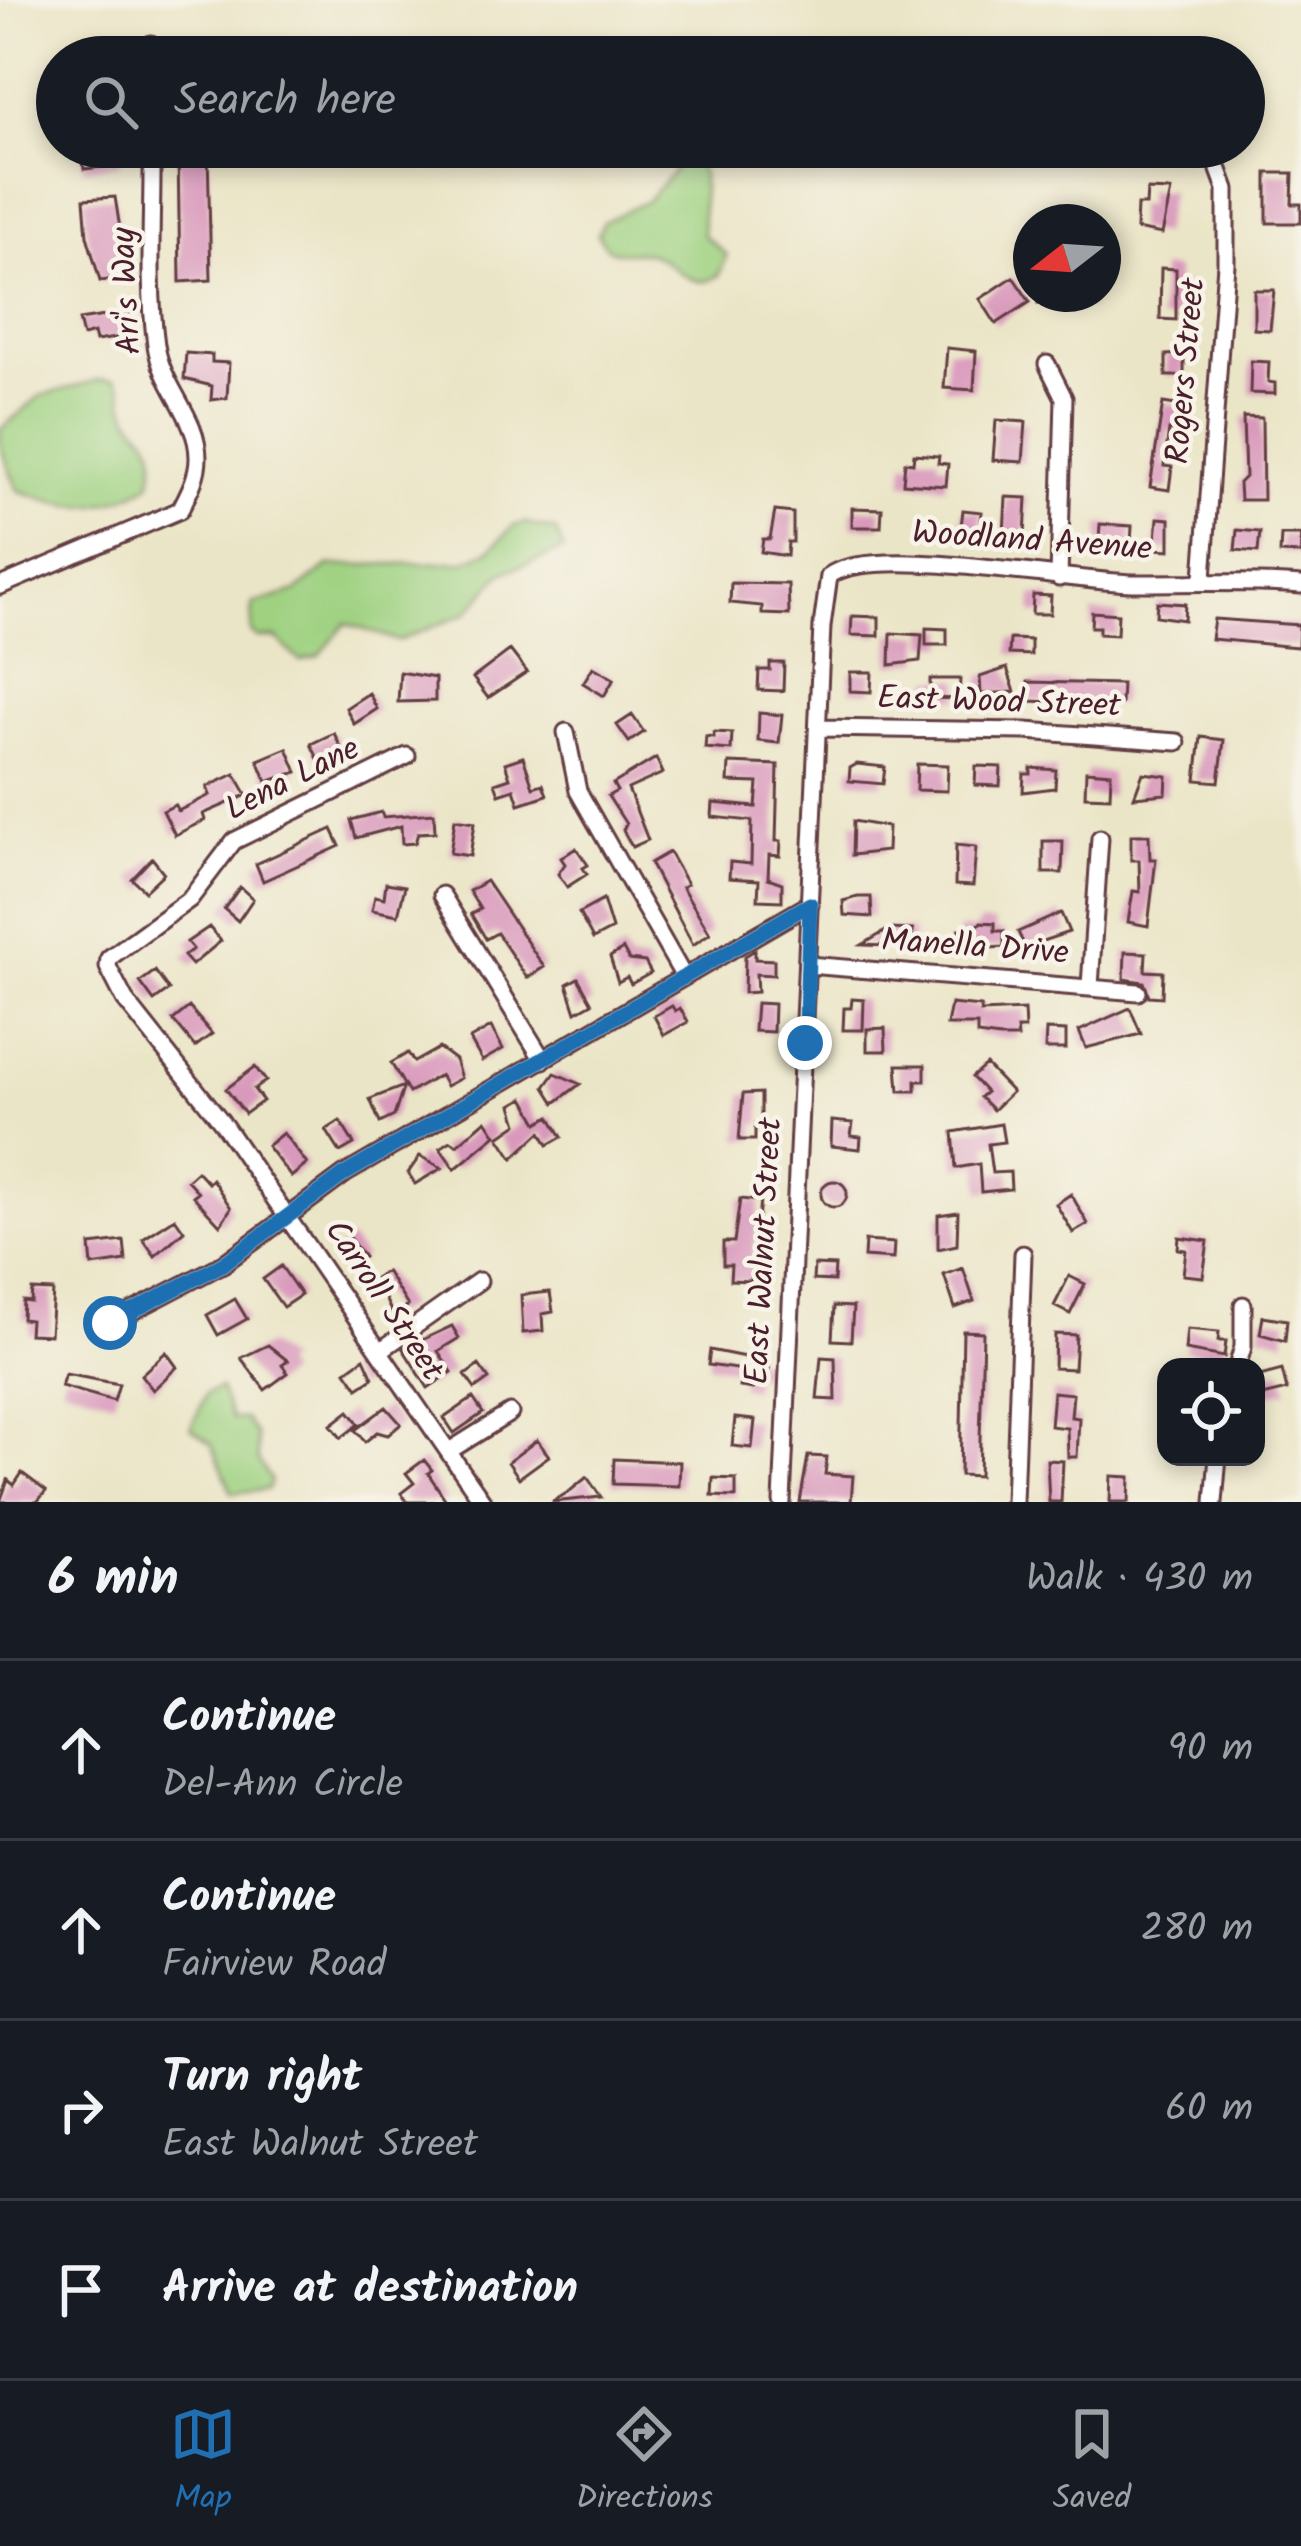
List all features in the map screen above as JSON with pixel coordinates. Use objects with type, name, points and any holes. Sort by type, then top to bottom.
[{"type":"street","name":"Ari's Way","points":[[0,586],[180,510],[194,484],[199,460],[194,424],[170,393],[156,347],[152,168]]},
{"type":"street","name":"Rogers Street","points":[[1203,578],[1226,264],[1226,189],[1220,170]]},
{"type":"street","points":[[1047,364],[1064,398],[1059,578]]},
{"type":"street","name":"Woodland Avenue","points":[[832,573],[865,563],[920,563],[1134,583],[1203,578],[1301,584]]},
{"type":"street","name":"East Walnut Street","points":[[782,1502],[822,626],[832,573]]},
{"type":"street","name":"East Wood Street","points":[[819,728],[1026,731],[1177,742]]},
{"type":"street","points":[[566,732],[578,791],[684,977]]},
{"type":"street","name":"Lena Lane","points":[[108,961],[190,899],[234,841],[407,756]]},
{"type":"street","points":[[1090,986],[1100,838]]},
{"type":"street","points":[[442,895],[543,1060]]},
{"type":"street","points":[[110,1323],[223,1264],[287,1214],[810,904]]},
{"type":"street","name":"Carroll Street","points":[[108,961],[125,1000],[287,1214],[482,1502]]},
{"type":"street","name":"Manella Drive","points":[[808,965],[1138,992]]},
{"type":"street","points":[[1014,1502],[1023,1254]]},
{"type":"street","points":[[380,1350],[479,1281]]},
{"type":"street","points":[[1240,1358],[1243,1305]]},
{"type":"street","points":[[449,1451],[510,1413]]},
{"type":"street","points":[[1214,1502],[1216,1466]]},
{"type":"green space","points":[[677,168],[698,168],[703,235],[727,255],[719,275],[693,280],[655,255],[607,248],[598,234],[603,222],[647,201]]},
{"type":"green space","points":[[102,379],[119,383],[130,417],[152,446],[150,484],[116,500],[86,506],[18,490],[1,449],[0,430],[40,396]]},
{"type":"green space","points":[[526,523],[556,531],[564,550],[502,573],[467,613],[398,641],[346,623],[319,656],[300,661],[276,638],[258,638],[251,632],[253,604],[297,591],[328,566],[463,562],[490,550],[513,526]]},
{"type":"green space","points":[[220,1388],[232,1419],[245,1419],[256,1435],[258,1460],[271,1481],[268,1489],[232,1493],[212,1444],[191,1428],[206,1394]]},
{"type":"building","points":[[178,168],[208,168],[211,280],[180,282]]},
{"type":"building","points":[[1267,173],[1293,173],[1292,204],[1301,204],[1301,223],[1267,223]]},
{"type":"building","points":[[1147,190],[1171,191],[1162,234],[1136,229],[1137,205],[1146,205]]},
{"type":"building","points":[[115,197],[127,273],[126,278],[100,281],[87,236],[84,199]]},
{"type":"building","points":[[1161,268],[1176,269],[1176,320],[1160,319]]},
{"type":"building","points":[[1013,277],[1015,312],[996,324],[980,299]]},
{"type":"building","points":[[1254,290],[1274,290],[1270,330],[1254,329]]},
{"type":"building","points":[[131,312],[135,328],[126,331],[128,336],[96,341],[94,333],[83,336],[79,320]]},
{"type":"building","points":[[947,348],[976,351],[974,390],[944,388]]},
{"type":"building","points":[[186,353],[212,355],[212,362],[229,363],[227,398],[211,400],[212,386],[184,379]]},
{"type":"building","points":[[1184,354],[1184,376],[1166,376],[1166,355]]},
{"type":"building","points":[[1251,361],[1269,362],[1268,382],[1275,383],[1275,394],[1250,393]]},
{"type":"building","points":[[1163,403],[1183,406],[1178,431],[1169,430],[1164,466],[1172,467],[1169,490],[1150,487]]},
{"type":"building","points":[[1243,417],[1262,418],[1263,500],[1240,500],[1239,483],[1245,477]]},
{"type":"building","points":[[996,420],[1026,422],[1023,462],[993,460]]},
{"type":"building","points":[[914,454],[939,456],[938,463],[948,464],[946,486],[903,483],[905,462],[913,463]]},
{"type":"building","points":[[1006,497],[1027,498],[1025,535],[1004,534]]},
{"type":"building","points":[[852,508],[882,509],[881,527],[852,527]]},
{"type":"building","points":[[963,510],[982,512],[979,537],[960,535]]},
{"type":"building","points":[[775,511],[793,513],[793,542],[788,542],[787,556],[761,552],[763,539],[770,539]]},
{"type":"building","points":[[1158,518],[1170,519],[1170,550],[1155,549]]},
{"type":"building","points":[[1100,524],[1132,526],[1131,544],[1099,542]]},
{"type":"building","points":[[1237,530],[1260,532],[1258,552],[1235,550]]},
{"type":"building","points":[[1281,535],[1301,535],[1301,554],[1280,553]]},
{"type":"building","points":[[731,583],[788,584],[789,615],[762,614],[762,606],[730,603]]},
{"type":"building","points":[[1033,595],[1051,596],[1050,614],[1032,614]]},
{"type":"building","points":[[1157,602],[1185,604],[1184,620],[1156,616]]},
{"type":"building","points":[[1092,612],[1118,614],[1117,635],[1099,634],[1099,627],[1091,627]]},
{"type":"building","points":[[852,616],[879,617],[879,636],[851,635]]},
{"type":"building","points":[[1214,619],[1299,625],[1298,647],[1211,639]]},
{"type":"building","points":[[926,628],[947,629],[947,645],[926,645]]},
{"type":"building","points":[[891,633],[922,635],[920,661],[890,665]]},
{"type":"building","points":[[1010,639],[1031,640],[1031,655],[1009,654]]},
{"type":"building","points":[[510,650],[527,672],[488,698],[473,678]]},
{"type":"building","points":[[770,663],[784,663],[783,691],[758,690],[759,670],[770,670]]},
{"type":"building","points":[[593,667],[614,679],[604,696],[583,683]]},
{"type":"building","points":[[1007,668],[1015,692],[981,694],[980,677]]},
{"type":"building","points":[[400,672],[435,678],[435,701],[398,702]]},
{"type":"building","points":[[850,672],[872,672],[871,692],[850,691]]},
{"type":"building","points":[[930,679],[960,679],[959,699],[930,698]]},
{"type":"building","points":[[1028,682],[1122,684],[1121,704],[1027,701]]},
{"type":"building","points":[[369,693],[377,709],[354,724],[346,708]]},
{"type":"building","points":[[759,713],[782,715],[779,743],[758,741]]},
{"type":"building","points":[[632,715],[644,732],[629,742],[617,725]]},
{"type":"building","points":[[714,732],[732,733],[731,750],[705,748],[706,736],[714,737]]},
{"type":"building","points":[[334,733],[342,750],[319,761],[311,744]]},
{"type":"building","points":[[1201,737],[1224,740],[1219,782],[1196,780]]},
{"type":"building","points":[[287,748],[297,772],[267,782],[258,760]]},
{"type":"building","points":[[523,757],[533,787],[543,784],[547,795],[519,804],[514,789],[499,794],[495,783],[510,778],[505,763]]},
{"type":"building","points":[[656,758],[663,773],[628,789],[648,840],[632,847],[623,830],[626,824],[608,796],[617,791],[613,784]]},
{"type":"building","points":[[729,763],[778,765],[776,841],[781,841],[780,856],[769,855],[768,878],[782,883],[782,901],[758,900],[759,880],[729,878],[730,862],[751,864],[752,821],[712,817],[713,803],[756,807],[758,783],[728,782]]},
{"type":"building","points":[[857,764],[885,767],[883,784],[849,781],[850,768]]},
{"type":"building","points":[[917,764],[948,765],[947,791],[916,790]]},
{"type":"building","points":[[976,766],[1001,767],[1000,786],[975,785]]},
{"type":"building","points":[[1031,768],[1056,770],[1055,788],[1023,792],[1024,774],[1031,774]]},
{"type":"building","points":[[1086,771],[1111,773],[1110,797],[1085,796]]},
{"type":"building","points":[[1143,773],[1167,776],[1166,794],[1134,797]]},
{"type":"building","points":[[235,774],[247,795],[203,814],[205,820],[175,835],[163,811],[175,805],[178,811],[210,795],[207,787]]},
{"type":"building","points":[[381,812],[383,817],[434,813],[435,832],[418,833],[415,843],[402,844],[401,826],[356,838],[351,820]]},
{"type":"building","points":[[455,819],[475,822],[470,856],[450,853]]},
{"type":"building","points":[[853,821],[888,827],[887,851],[852,855]]},
{"type":"building","points":[[332,829],[340,846],[263,881],[256,864]]},
{"type":"building","points":[[1131,835],[1149,835],[1150,859],[1156,859],[1148,926],[1128,922],[1133,891],[1140,892],[1139,860],[1131,860]]},
{"type":"building","points":[[1043,841],[1063,841],[1062,873],[1043,873]]},
{"type":"building","points":[[956,845],[976,847],[973,886],[955,885]]},
{"type":"building","points":[[576,848],[588,865],[583,868],[587,874],[567,887],[558,874],[565,864],[561,858]]},
{"type":"building","points":[[669,852],[687,884],[682,887],[710,933],[693,945],[650,863]]},
{"type":"building","points":[[152,858],[164,873],[145,891],[132,879]]},
{"type":"building","points":[[486,881],[544,967],[527,978],[497,933],[486,939],[471,914],[480,909],[469,891]]},
{"type":"building","points":[[386,883],[405,886],[398,915],[372,910],[375,896],[384,898]]},
{"type":"building","points":[[240,887],[253,899],[238,921],[224,909]]},
{"type":"building","points":[[871,897],[872,917],[844,915],[843,901]]},
{"type":"building","points":[[603,900],[612,929],[593,939],[579,913]]},
{"type":"building","points":[[1061,913],[1069,932],[1025,947],[1018,932]]},
{"type":"building","points":[[981,922],[995,923],[995,931],[1004,931],[1004,947],[958,950],[959,929],[974,930]]},
{"type":"building","points":[[209,927],[221,941],[192,965],[184,956],[193,949],[187,942]]},
{"type":"building","points":[[889,929],[913,930],[912,947],[862,945]]},
{"type":"building","points":[[623,949],[629,960],[645,962],[651,973],[631,984],[627,977],[618,982],[610,957]]},
{"type":"building","points":[[755,950],[755,959],[774,960],[774,975],[756,974],[757,992],[744,993],[745,956]]},
{"type":"building","points":[[1125,952],[1146,953],[1145,971],[1163,972],[1162,997],[1149,996],[1144,982],[1124,979]]},
{"type":"building","points":[[155,971],[169,990],[154,1001],[140,982]]},
{"type":"building","points":[[578,978],[592,1003],[576,1012],[567,984]]},
{"type":"building","points":[[852,999],[864,1000],[863,1030],[843,1030],[844,1008],[851,1008]]},
{"type":"building","points":[[756,1003],[774,1004],[773,1032],[754,1031]]},
{"type":"building","points":[[951,1004],[981,1007],[981,1012],[1024,1010],[1025,1029],[1017,1029],[1018,1038],[1000,1038],[977,1035],[977,1025],[947,1025]]},
{"type":"building","points":[[672,1006],[675,1011],[680,1008],[688,1022],[664,1035],[654,1016]]},
{"type":"building","points":[[189,1007],[212,1034],[195,1047],[173,1020]]},
{"type":"building","points":[[1130,1008],[1141,1034],[1086,1048],[1079,1031]]},
{"type":"building","points":[[491,1027],[503,1049],[482,1061],[470,1039]]},
{"type":"building","points":[[885,1028],[886,1051],[867,1051],[867,1029]]},
{"type":"building","points":[[1046,1030],[1066,1031],[1066,1049],[1045,1049]]},
{"type":"building","points":[[439,1048],[455,1060],[461,1078],[446,1086],[440,1075],[409,1093],[391,1063],[408,1053],[414,1062]]},
{"type":"building","points":[[897,1065],[925,1065],[925,1081],[916,1081],[916,1091],[899,1091]]},
{"type":"building","points":[[986,1065],[1012,1092],[993,1110],[980,1097],[986,1092],[972,1077]]},
{"type":"building","points":[[255,1067],[266,1081],[254,1089],[263,1101],[245,1114],[226,1089]]},
{"type":"building","points":[[555,1073],[580,1084],[555,1103],[545,1087]]},
{"type":"building","points":[[404,1086],[394,1116],[380,1123],[370,1099]]},
{"type":"building","points":[[761,1093],[761,1124],[755,1124],[755,1140],[739,1140],[743,1094]]},
{"type":"building","points":[[524,1098],[538,1123],[550,1116],[562,1137],[548,1145],[541,1132],[513,1158],[499,1137],[518,1124],[512,1105]]},
{"type":"building","points":[[486,1120],[496,1135],[455,1169],[440,1148],[451,1141],[457,1145]]},
{"type":"building","points":[[340,1121],[354,1144],[340,1152],[326,1130]]},
{"type":"building","points":[[832,1121],[853,1123],[851,1136],[861,1137],[860,1149],[831,1146]]},
{"type":"building","points":[[1001,1124],[1004,1142],[988,1144],[992,1173],[1010,1172],[1011,1189],[981,1192],[979,1164],[956,1168],[953,1132]]},
{"type":"building","points":[[283,1133],[307,1164],[291,1177],[267,1146]]},
{"type":"building","points":[[420,1156],[442,1168],[415,1184],[408,1173]]},
{"type":"building","points":[[197,1171],[208,1183],[212,1179],[231,1208],[220,1225],[193,1196],[198,1192],[187,1180]]},
{"type":"building","points":[[834,1181],[847,1194],[834,1207],[821,1194]]},
{"type":"building","points":[[1071,1194],[1088,1224],[1073,1233],[1056,1204]]},
{"type":"building","points":[[740,1199],[760,1201],[751,1281],[730,1280],[731,1265],[723,1265],[723,1242],[734,1242]]},
{"type":"building","points":[[958,1212],[957,1245],[938,1249],[938,1215]]},
{"type":"building","points":[[175,1218],[184,1231],[155,1256],[143,1239]]},
{"type":"building","points":[[1179,1237],[1208,1241],[1203,1277],[1183,1275],[1186,1250],[1178,1249]]},
{"type":"building","points":[[350,1239],[364,1257],[349,1269],[335,1252]]},
{"type":"building","points":[[124,1241],[126,1261],[92,1266],[90,1245]]},
{"type":"building","points":[[865,1241],[894,1243],[893,1259],[864,1257]]},
{"type":"building","points":[[814,1265],[835,1266],[834,1281],[813,1280]]},
{"type":"building","points":[[281,1266],[301,1295],[283,1307],[263,1279]]},
{"type":"building","points":[[963,1268],[974,1301],[955,1308],[944,1275]]},
{"type":"building","points":[[386,1271],[408,1306],[393,1315],[375,1278]]},
{"type":"building","points":[[1069,1276],[1085,1284],[1070,1314],[1054,1306]]},
{"type":"building","points":[[32,1290],[53,1291],[50,1335],[29,1334],[30,1320],[22,1319],[23,1301],[31,1302]]},
{"type":"building","points":[[550,1292],[553,1312],[542,1314],[543,1331],[523,1333],[521,1295]]},
{"type":"building","points":[[235,1299],[247,1319],[218,1335],[207,1315]]},
{"type":"building","points":[[834,1306],[853,1307],[851,1341],[832,1340]]},
{"type":"building","points":[[1263,1316],[1287,1320],[1285,1341],[1260,1334]]},
{"type":"building","points":[[452,1326],[459,1338],[438,1351],[452,1372],[428,1388],[403,1349]]},
{"type":"building","points":[[1187,1329],[1219,1332],[1218,1341],[1226,1341],[1224,1357],[1185,1350]]},
{"type":"building","points":[[963,1331],[983,1332],[979,1476],[960,1475]]},
{"type":"building","points":[[1055,1334],[1076,1335],[1074,1369],[1054,1368]]},
{"type":"building","points":[[268,1345],[288,1361],[282,1365],[288,1373],[265,1390],[241,1358]]},
{"type":"building","points":[[710,1350],[770,1362],[768,1376],[755,1374],[753,1389],[740,1387],[743,1370],[708,1365]]},
{"type":"building","points":[[166,1352],[177,1367],[153,1390],[141,1375]]},
{"type":"building","points":[[821,1357],[835,1358],[836,1400],[817,1399]]},
{"type":"building","points":[[364,1358],[373,1378],[358,1388],[346,1371]]},
{"type":"building","points":[[479,1365],[489,1379],[475,1389],[465,1375]]},
{"type":"building","points":[[1282,1370],[1287,1390],[1265,1395],[1265,1375]]},
{"type":"building","points":[[65,1374],[119,1384],[114,1401],[61,1386]]},
{"type":"building","points":[[1053,1392],[1073,1394],[1071,1417],[1079,1418],[1077,1457],[1068,1457],[1067,1428],[1050,1426]]},
{"type":"building","points":[[473,1398],[483,1413],[454,1433],[444,1418]]},
{"type":"building","points":[[386,1407],[401,1424],[388,1435],[377,1432],[365,1442],[355,1430]]},
{"type":"building","points":[[349,1411],[359,1424],[341,1438],[331,1425]]},
{"type":"building","points":[[735,1418],[755,1420],[752,1448],[732,1446]]},
{"type":"building","points":[[537,1440],[549,1456],[519,1478],[508,1462]]},
{"type":"building","points":[[808,1456],[827,1457],[825,1474],[853,1476],[851,1502],[800,1502]]},
{"type":"building","points":[[614,1459],[680,1462],[679,1486],[613,1484]]},
{"type":"building","points":[[424,1460],[447,1502],[407,1502],[401,1493],[414,1483],[406,1473]]},
{"type":"building","points":[[1047,1460],[1063,1461],[1061,1502],[1049,1502]]},
{"type":"building","points":[[22,1473],[46,1491],[37,1502],[0,1502],[8,1480],[14,1485]]},
{"type":"building","points":[[1111,1476],[1130,1477],[1129,1502],[1110,1502]]},
{"type":"building","points":[[587,1477],[601,1497],[552,1502],[570,1491]]},
{"type":"building","points":[[713,1478],[736,1479],[736,1497],[712,1496]]},
{"type":"route","points":[[110,1323],[223,1264],[345,1174],[810,904],[805,1043]]}]
